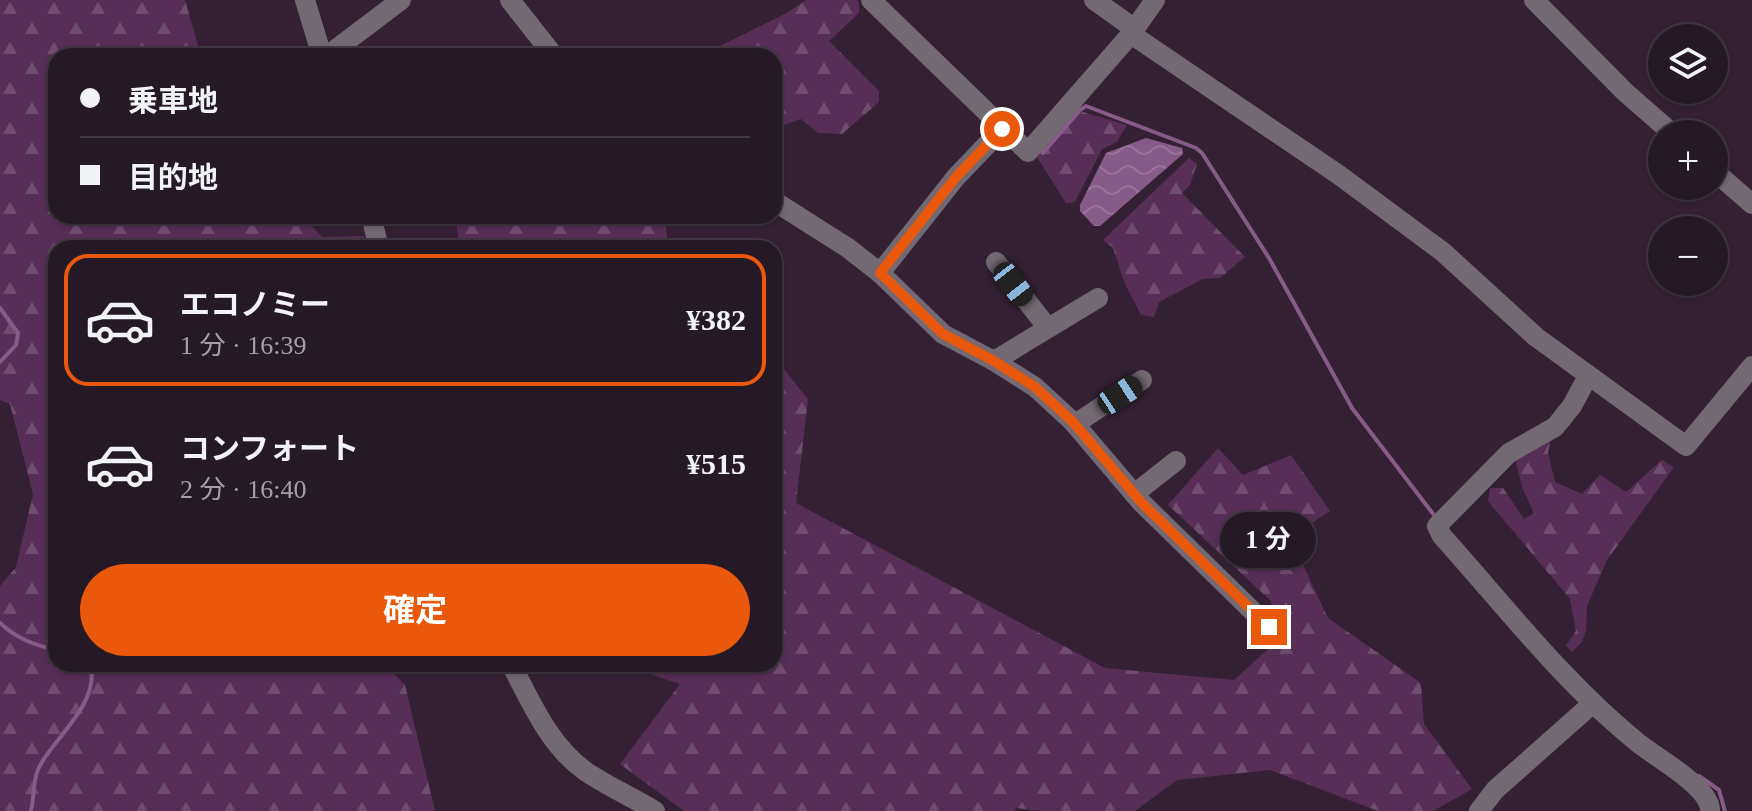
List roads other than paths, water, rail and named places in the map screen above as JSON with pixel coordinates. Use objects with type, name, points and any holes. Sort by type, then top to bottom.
[{"type":"street","points":[[305,0],[321,48]]},
{"type":"street","points":[[335,48],[401,0]]},
{"type":"street","points":[[510,0],[548,48]]},
{"type":"street","points":[[871,0],[1028,152],[1133,32],[1155,0]]},
{"type":"street","points":[[1094,0],[1133,32],[1339,175],[1443,252],[1536,337],[1686,446],[1752,366]]},
{"type":"street","points":[[1534,0],[1657,120]]},
{"type":"street","points":[[880,273],[956,177],[1002,129]]},
{"type":"street","points":[[1728,183],[1752,204]]},
{"type":"street","points":[[782,206],[848,248],[880,273],[943,334],[1035,387],[1075,424],[1134,494],[1269,627]]},
{"type":"street","points":[[996,262],[1048,328]]},
{"type":"street","points":[[994,361],[1098,298]]},
{"type":"street","points":[[1588,376],[1572,406],[1555,427],[1509,453],[1437,526],[1442,536],[1592,704],[1652,754],[1701,789],[1710,811]]},
{"type":"street","points":[[1075,424],[1142,380]]},
{"type":"street","points":[[1134,494],[1176,461]]},
{"type":"street","points":[[515,672],[546,729],[566,754],[585,771],[655,811]]},
{"type":"street","points":[[1479,811],[1495,790],[1592,704]]},
{"type":"water","points":[[1146,138],[1182,148],[1183,154],[1100,226],[1094,226],[1080,211],[1080,205],[1106,153]]},
{"type":"waterway","points":[[1043,153],[1086,106],[1202,153],[1269,258],[1352,408],[1437,519]]},
{"type":"waterway","points":[[0,308],[18,333],[16,345],[0,362]]},
{"type":"waterway","points":[[0,623],[12,633],[48,648]]},
{"type":"waterway","points":[[31,811],[39,768],[84,704],[91,672]]},
{"type":"waterway","points":[[1699,776],[1719,790],[1725,811]]}]
